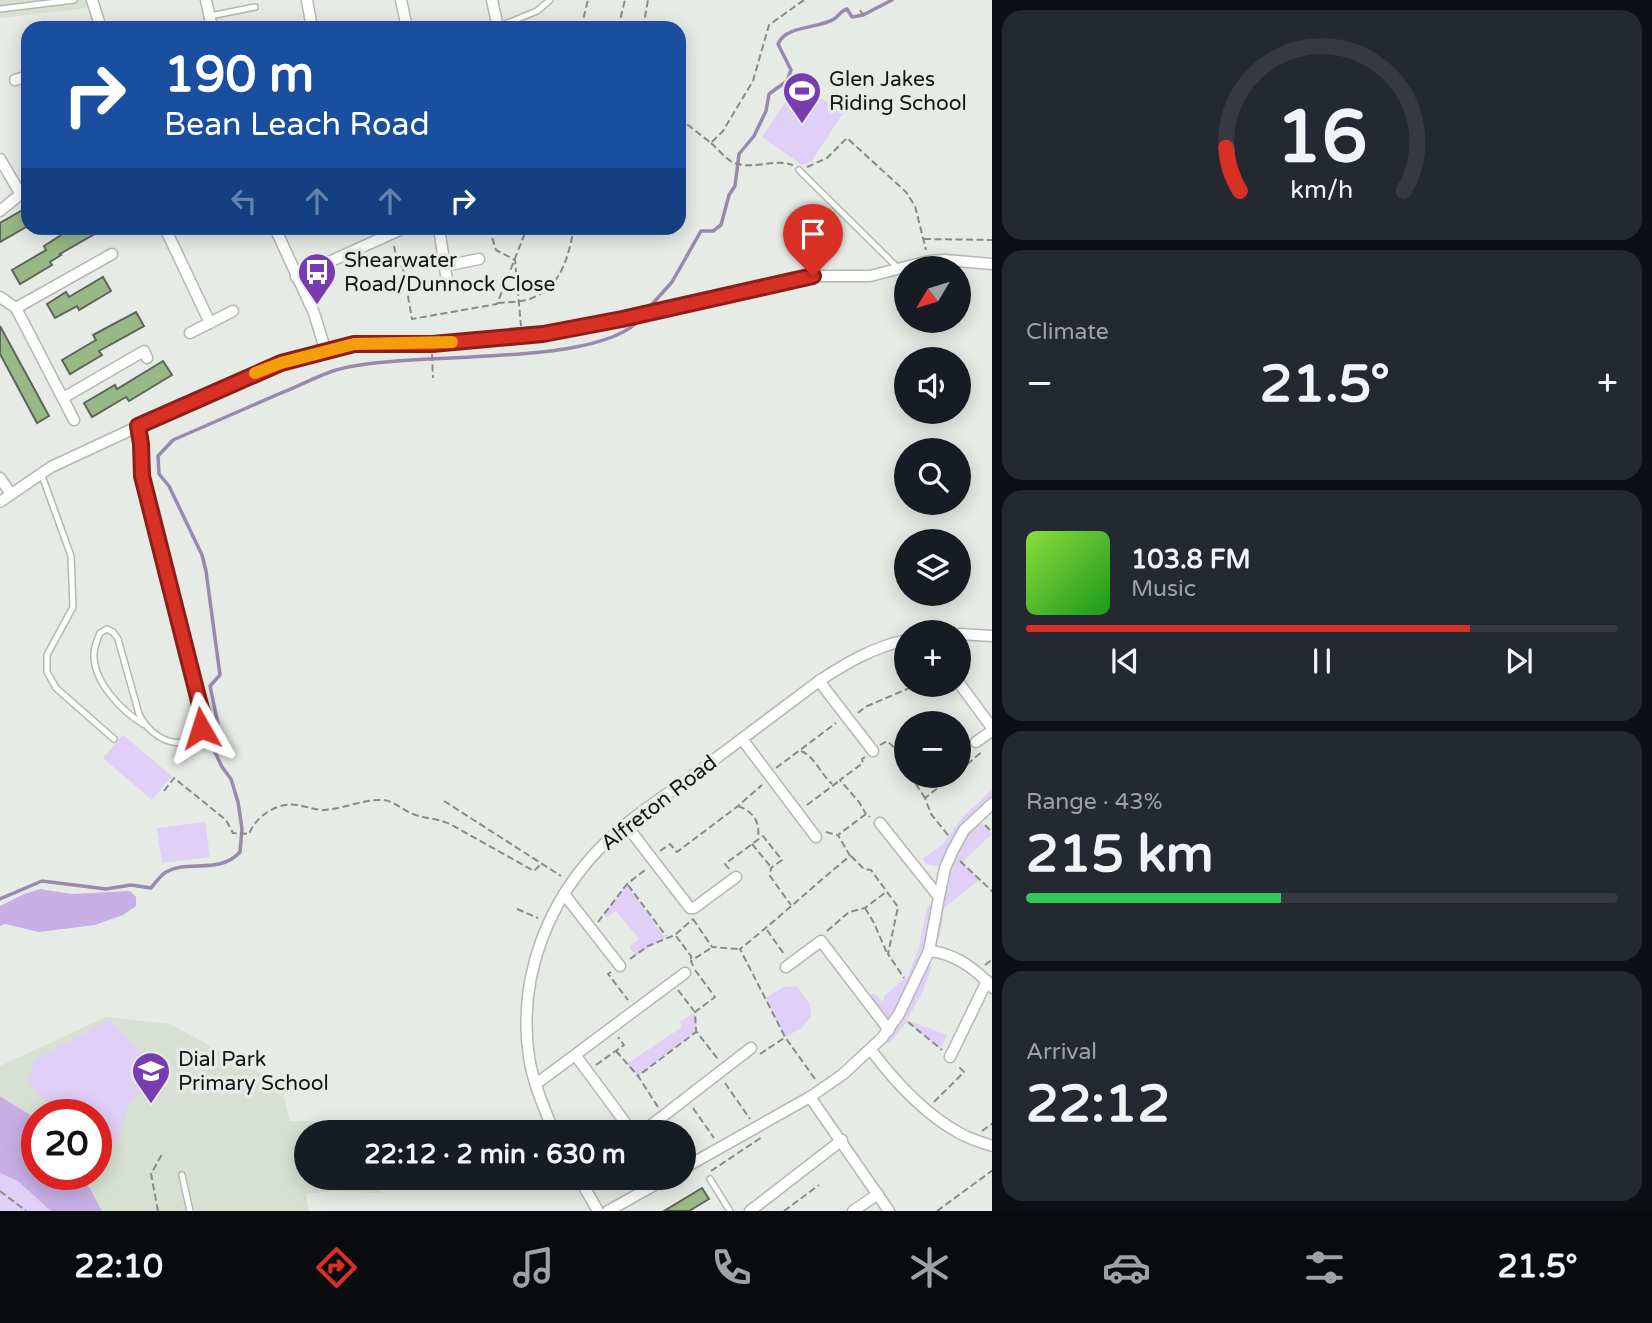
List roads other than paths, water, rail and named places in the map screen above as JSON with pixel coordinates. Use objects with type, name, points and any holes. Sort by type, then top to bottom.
[{"type":"street","points":[[92,0],[99,21]]},
{"type":"street","points":[[206,0],[211,21]]},
{"type":"street","points":[[307,0],[311,21]]},
{"type":"street","points":[[401,0],[406,21]]},
{"type":"street","points":[[492,0],[496,21]]},
{"type":"street","points":[[15,79],[21,78]]},
{"type":"street","points":[[0,159],[21,187]]},
{"type":"street","points":[[0,211],[21,194]]},
{"type":"street","points":[[168,235],[210,323]]},
{"type":"street","points":[[278,235],[314,313],[326,352]]},
{"type":"street","points":[[296,276],[388,235]]},
{"type":"street","points":[[440,235],[447,281]]},
{"type":"street","points":[[16,309],[111,254]]},
{"type":"street","points":[[445,266],[479,259]]},
{"type":"street","points":[[971,262],[992,264]]},
{"type":"street","points":[[0,502],[41,473],[251,374],[281,363],[345,348],[362,348],[377,344],[432,344],[522,337],[622,319],[813,276],[870,276],[894,270]]},
{"type":"street","points":[[0,297],[16,309],[74,420]]},
{"type":"street","points":[[190,333],[233,311]]},
{"type":"street","points":[[63,398],[144,352]]},
{"type":"street","points":[[0,478],[11,494]]},
{"type":"street","points":[[971,635],[992,636]]},
{"type":"street","name":"Alfreton Road","points":[[550,1120],[529,1059],[526,1000],[535,955],[571,882],[593,855],[626,825],[819,681],[851,660],[894,643]]},
{"type":"street","points":[[819,681],[873,751]]},
{"type":"street","points":[[969,697],[992,730],[976,742]]},
{"type":"street","points":[[742,739],[816,837]]},
{"type":"street","points":[[696,1161],[810,1097],[871,1051],[889,1030],[915,985],[929,951],[950,855],[964,830],[992,803]]},
{"type":"street","points":[[880,823],[939,897]]},
{"type":"street","points":[[626,825],[690,908],[694,908],[736,877]]},
{"type":"street","points":[[564,894],[620,965]]},
{"type":"street","points":[[788,965],[821,941],[889,1030]]},
{"type":"street","points":[[929,951],[943,952],[959,960],[978,972],[989,984],[950,1057]]},
{"type":"street","points":[[536,1084],[685,973]]},
{"type":"street","points":[[576,1056],[632,1129],[645,1130],[751,1048]]},
{"type":"street","points":[[871,1051],[927,1109],[962,1135],[992,1146]]},
{"type":"street","points":[[810,1097],[889,1211]]},
{"type":"street","points":[[750,1211],[842,1140]]},
{"type":"street","points":[[586,1190],[598,1211]]},
{"type":"street","points":[[608,1211],[646,1190]]},
{"type":"street","points":[[853,1211],[878,1194]]},
{"type":"lane","points":[[0,9],[74,0]]},
{"type":"lane","points":[[514,21],[537,11],[550,0]]},
{"type":"lane","points":[[210,16],[255,7]]},
{"type":"lane","points":[[799,170],[894,265]]},
{"type":"lane","points":[[138,426],[142,476],[203,717],[201,728],[193,738],[180,743],[170,742],[157,737],[117,702],[102,681],[94,656],[100,633],[107,629],[118,639],[143,724]]},
{"type":"lane","points":[[41,473],[71,556],[73,607],[47,654],[47,671],[56,688],[114,739]]},
{"type":"lane","points":[[182,1175],[190,1211]]},
{"type":"lane","points":[[710,1179],[730,1211]]},
{"type":"waterway","points":[[646,311],[672,282],[701,231],[713,231],[721,225],[729,195],[735,186],[739,154],[754,136],[766,111],[769,94],[787,81],[791,70],[778,44],[782,38],[795,30],[834,19],[847,9],[852,17],[863,15],[892,0]]},
{"type":"waterway","points":[[0,899],[42,881],[106,889],[131,885],[151,888],[164,873],[175,868],[223,863],[240,852],[242,829],[238,802],[231,779],[214,750],[218,724],[210,686],[220,675],[206,571],[202,555],[169,486],[159,474],[158,456],[173,440],[336,370],[407,360],[499,356],[587,345],[620,334],[642,317]]},
{"type":"place","name":"Glen Jakes Riding School","points":[[802,125]]},
{"type":"place","name":"Shearwater Road/Dunnock Close","points":[[317,306]]},
{"type":"place","name":"Dial Park Primary School","points":[[151,1105]]}]
